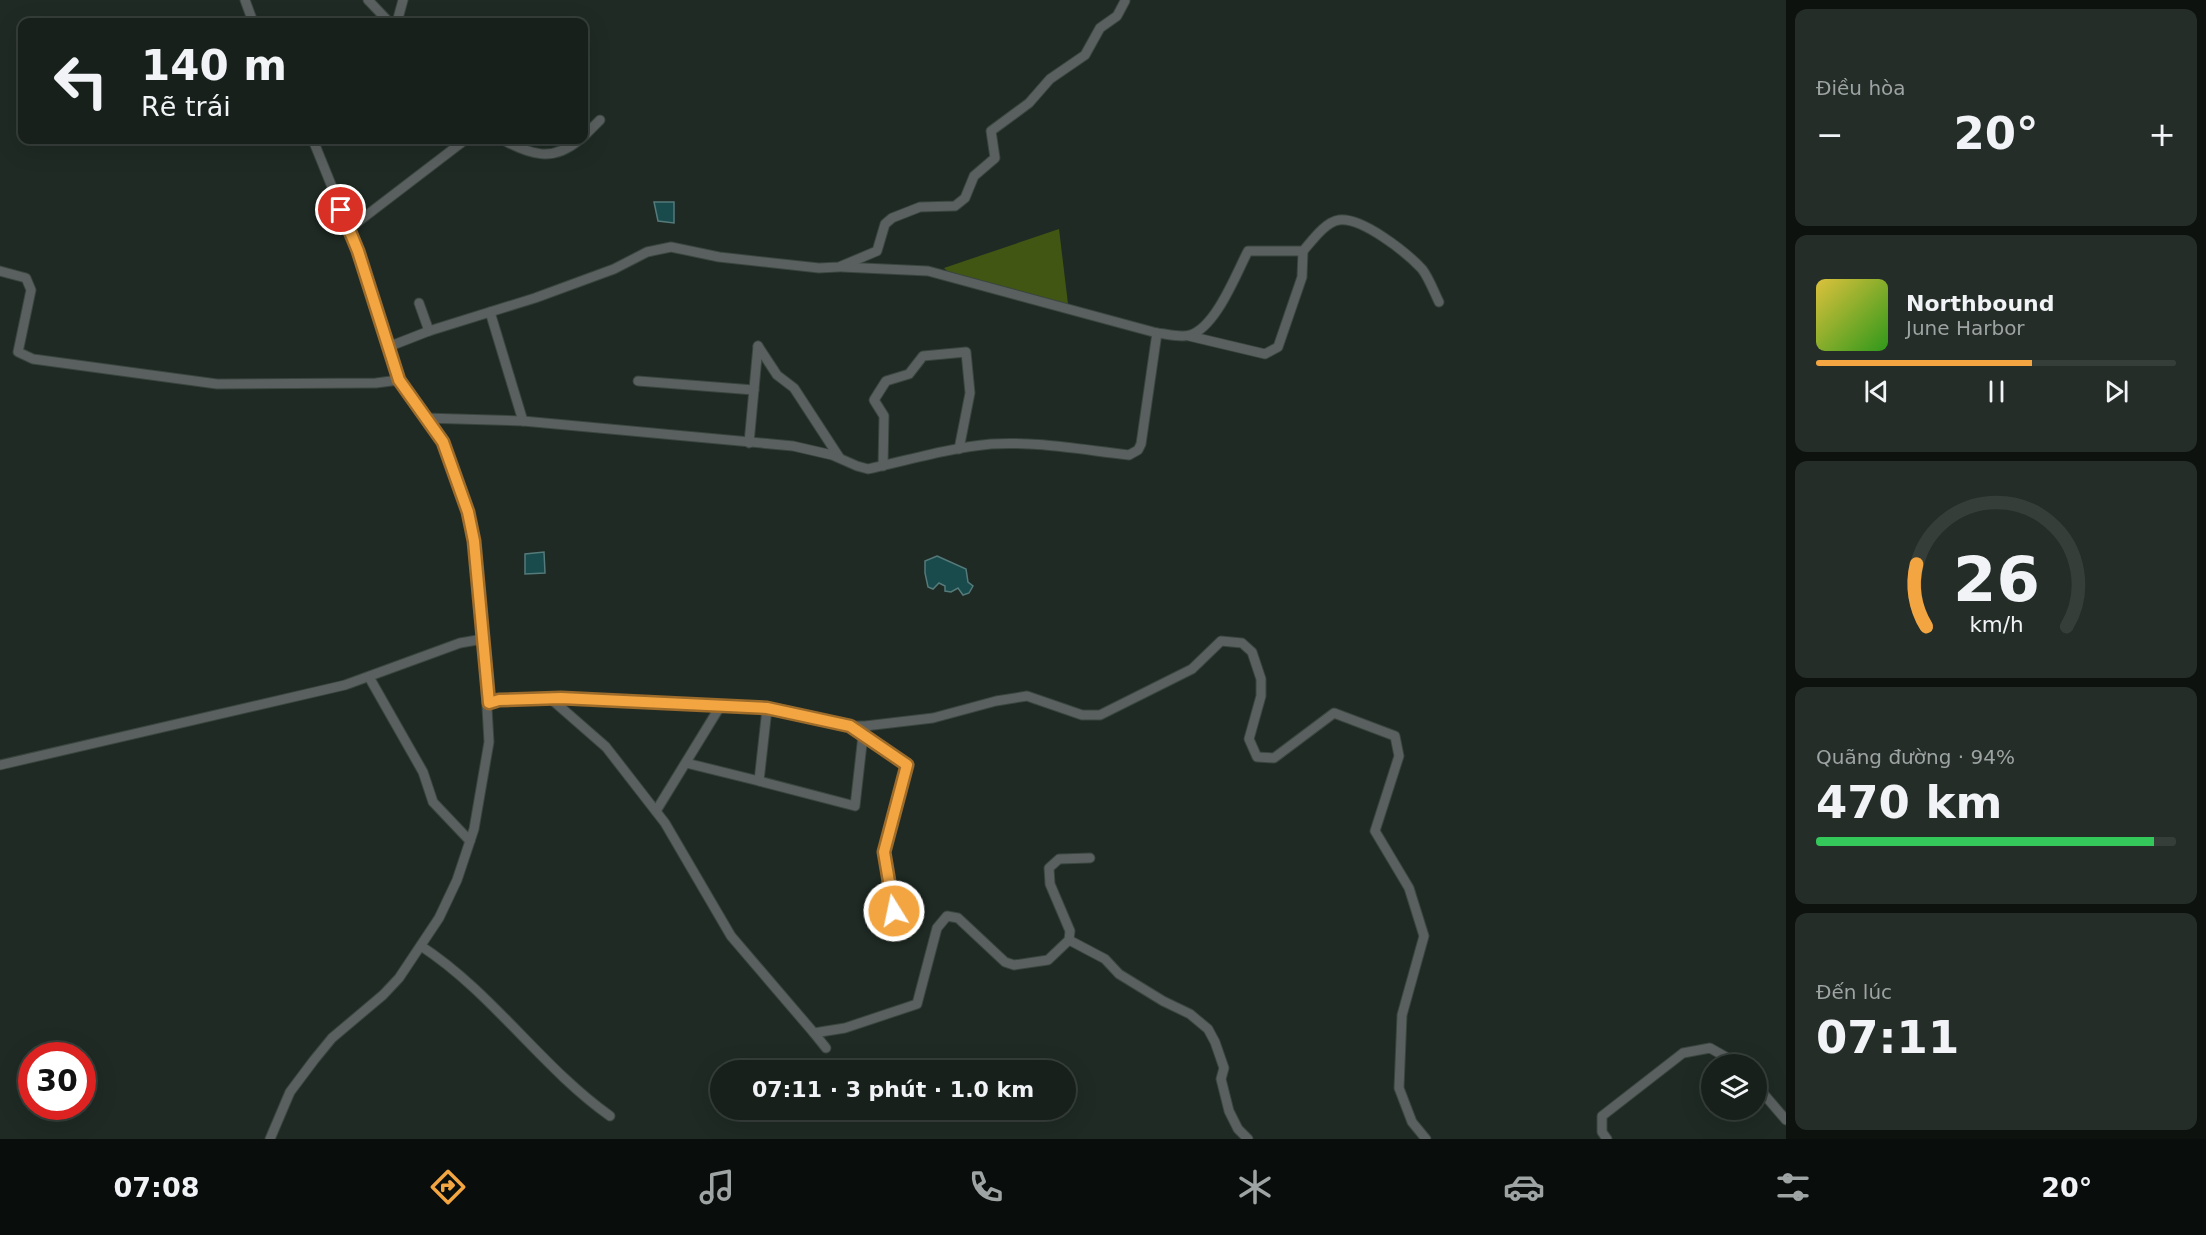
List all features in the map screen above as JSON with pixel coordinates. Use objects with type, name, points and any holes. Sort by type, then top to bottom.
[{"type":"street","points":[[245,0],[252,18]]},
{"type":"street","points":[[368,0],[385,18]]},
{"type":"street","points":[[398,18],[403,0]]},
{"type":"street","points":[[839,267],[877,251],[885,224],[892,218],[920,207],[955,206],[966,198],[974,176],[996,158],[991,131],[1029,103],[1050,79],[1085,55],[1100,28],[1118,16],[1125,1]]},
{"type":"street","points":[[588,132],[600,120]]},
{"type":"street","points":[[270,1139],[290,1092],[332,1038],[383,995],[399,978],[448,901],[470,841],[479,808],[489,742],[489,703],[474,541],[468,512],[446,449],[399,380],[350,228],[315,144]]},
{"type":"street","points":[[350,228],[460,144]]},
{"type":"street","points":[[510,144],[521,150],[536,153],[563,151],[573,144]]},
{"type":"street","points":[[388,347],[429,331],[535,298],[614,269],[647,252],[671,247],[719,257],[819,268],[928,271],[1157,333],[1189,336],[1266,354],[1278,347],[1302,277],[1303,250],[1326,226],[1339,220],[1371,228],[1423,270],[1439,302]]},
{"type":"street","points":[[1189,336],[1201,329],[1219,308],[1248,251],[1303,250]]},
{"type":"street","points":[[0,271],[26,278],[31,290],[18,352],[33,359],[217,384],[376,383],[399,380]]},
{"type":"street","points":[[419,303],[429,331]]},
{"type":"street","points":[[490,312],[524,421]]},
{"type":"street","points":[[424,418],[524,421],[793,446],[815,450],[868,469],[959,449],[1013,443],[1129,455],[1134,453],[1141,444],[1157,333]]},
{"type":"street","points":[[749,443],[758,345],[777,375],[794,388],[840,459]]},
{"type":"street","points":[[883,465],[884,416],[874,400],[886,381],[909,374],[923,356],[966,352],[970,393],[959,449]]},
{"type":"street","points":[[638,381],[754,390]]},
{"type":"street","points":[[0,765],[369,677],[460,643],[483,639]]},
{"type":"street","points":[[489,703],[550,698],[721,705],[767,708],[850,726],[933,718],[996,701],[1027,696],[1082,715],[1100,715],[1192,669],[1221,641],[1242,643],[1252,651],[1261,679],[1261,696],[1249,739],[1257,757],[1274,758],[1334,713],[1395,736],[1399,756],[1375,831],[1409,888],[1424,936],[1402,1015],[1399,1088],[1412,1122],[1426,1139]]},
{"type":"street","points":[[369,677],[423,772],[433,802],[470,841]]},
{"type":"street","points":[[550,698],[606,747],[656,811],[731,936],[826,1048]]},
{"type":"street","points":[[656,811],[721,705]]},
{"type":"street","points":[[759,781],[767,708]]},
{"type":"street","points":[[850,726],[907,765],[884,852],[898,929]]},
{"type":"street","points":[[686,763],[855,806],[863,735]]},
{"type":"street","points":[[814,1033],[845,1028],[917,1004],[937,928],[947,916],[958,918],[1005,962],[1014,965],[1048,960],[1069,940],[1070,932],[1050,884],[1049,868],[1059,859],[1090,858]]},
{"type":"street","points":[[1069,940],[1106,959],[1119,974],[1163,1001],[1190,1014],[1208,1029],[1224,1068],[1221,1079],[1229,1111],[1238,1129],[1248,1139]]},
{"type":"street","points":[[421,946],[453,969],[576,1090],[610,1116]]},
{"type":"street","points":[[1607,1139],[1602,1132],[1602,1116],[1683,1053],[1710,1048],[1721,1054]]},
{"type":"street","points":[[1767,1098],[1786,1120]]},
{"type":"green space","points":[[1059,229],[1068,304],[1048,302],[949,273],[944,268]]},
{"type":"water","points":[[654,202],[674,202],[674,223],[658,221]]},
{"type":"water","points":[[544,552],[545,573],[525,574],[525,554]]},
{"type":"water","points":[[937,556],[966,569],[968,582],[973,586],[969,593],[963,595],[958,588],[951,592],[945,591],[945,586],[939,583],[933,589],[928,587],[925,561]]},
{"type":"route","points":[[341,210],[355,241],[399,380],[443,442],[468,512],[474,541],[489,703],[499,700],[561,698],[721,705],[767,708],[850,726],[907,765],[884,852],[894,911]]}]
